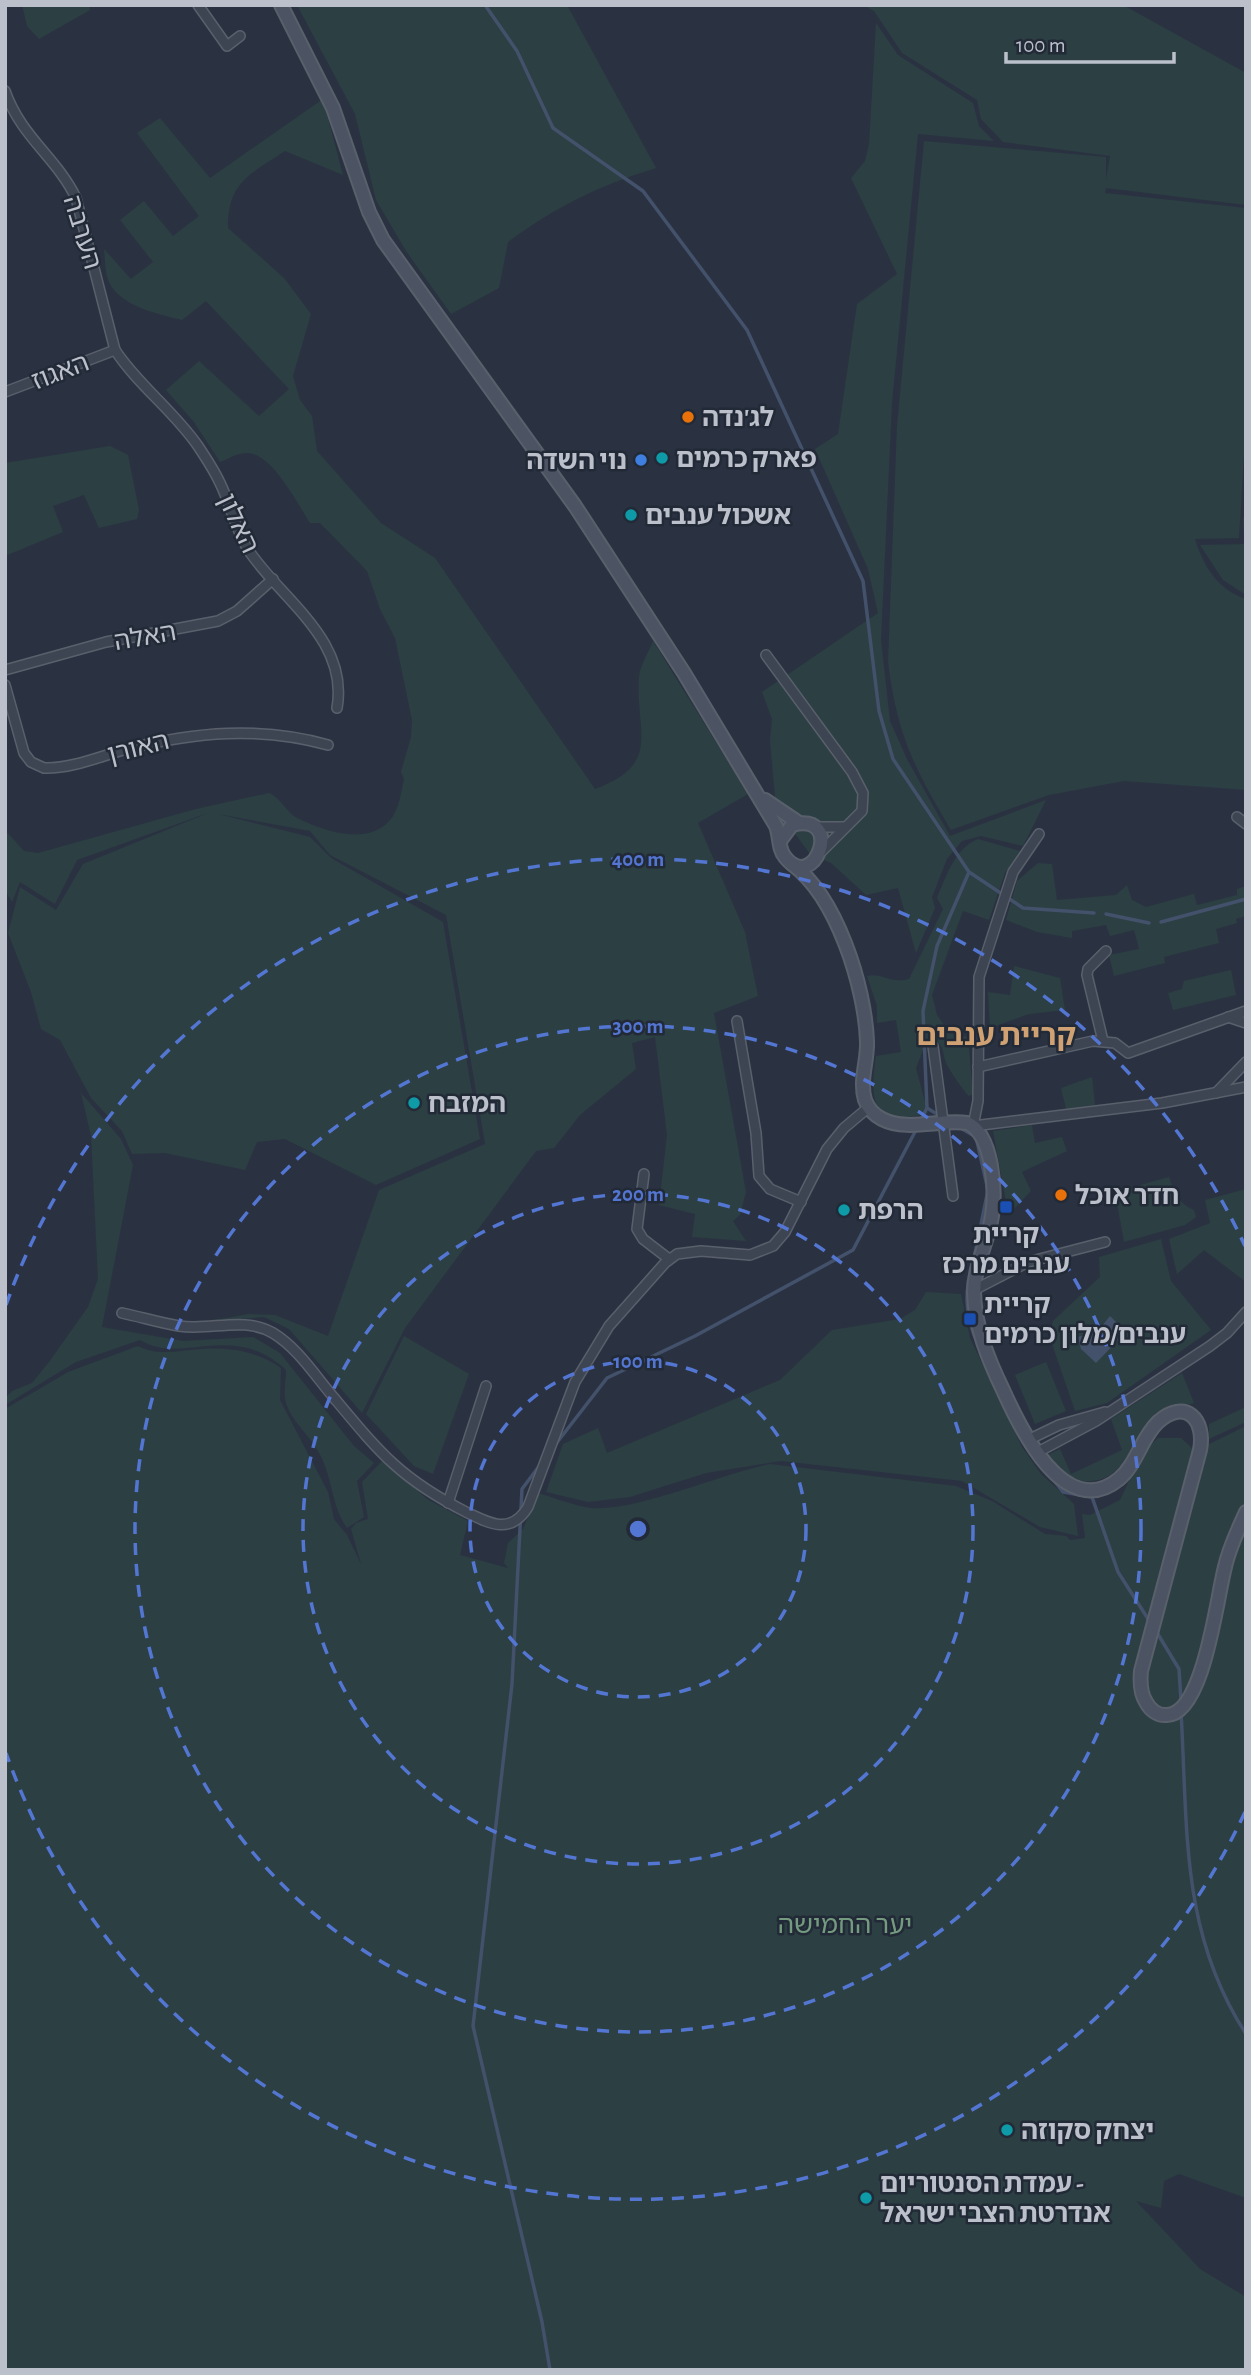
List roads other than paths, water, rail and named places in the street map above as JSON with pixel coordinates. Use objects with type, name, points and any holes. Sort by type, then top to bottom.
[{"type":"main road","points":[[281,5],[333,107],[369,212],[383,240],[575,506],[684,673],[755,790],[776,826],[782,855],[810,879],[822,898],[846,947],[862,998],[867,1046],[863,1091],[869,1107],[879,1118],[893,1123],[973,1126],[985,1144],[993,1203],[991,1222],[977,1264],[974,1290],[978,1322],[985,1350],[1038,1452],[1064,1482],[1093,1490],[1121,1478],[1148,1433],[1164,1417],[1181,1412],[1199,1422],[1202,1439],[1200,1450],[1141,1671],[1144,1699],[1150,1708],[1160,1714],[1180,1711],[1193,1693],[1207,1649],[1225,1565],[1246,1512]]},
{"type":"main road","points":[[755,790],[775,809],[799,823],[813,827],[822,838],[819,855],[822,898]]},
{"type":"main road","points":[[780,841],[786,829],[799,823]]},
{"type":"main road","points":[[792,864],[806,865],[819,855]]},
{"type":"street","points":[[198,5],[227,46],[240,36]]},
{"type":"street","name":"הערבה","points":[[5,91],[26,132],[64,178],[76,198],[115,350]]},
{"type":"street","name":"האגוז","points":[[5,392],[115,350]]},
{"type":"street","name":"האלון","points":[[115,350],[129,371],[156,396],[197,444],[220,483],[240,537],[310,622],[327,648],[337,678],[337,708]]},
{"type":"street","name":"האלה","points":[[5,670],[116,640],[211,624],[237,611],[273,579]]},
{"type":"street","points":[[766,655],[859,783],[864,804],[862,811],[819,855]]},
{"type":"street","name":"האורן","points":[[5,685],[24,753],[31,762],[44,768],[178,736],[202,734],[272,734],[328,746]]},
{"type":"street","points":[[1237,817],[1246,824]]},
{"type":"street","points":[[813,827],[846,827]]},
{"type":"street","points":[[1040,834],[1013,872],[979,978],[977,1110],[973,1126],[1162,1103],[1246,1087]]},
{"type":"street","points":[[1103,1041],[1087,975],[1090,965],[1106,951]]},
{"type":"street","points":[[978,1067],[1103,1041],[1115,1044],[1128,1053],[1246,1011]]},
{"type":"street","points":[[1228,1017],[1246,1023]]},
{"type":"street","points":[[737,1021],[756,1133],[759,1176],[770,1189],[801,1202]]},
{"type":"street","points":[[933,1046],[953,1196]]},
{"type":"street","points":[[1216,1093],[1246,1062]]},
{"type":"street","points":[[122,1312],[178,1326],[242,1325],[272,1332],[294,1350],[392,1465],[415,1484],[496,1526],[513,1524],[522,1516],[531,1501],[572,1389],[588,1355],[609,1326],[669,1259],[693,1251],[743,1255],[762,1252],[782,1237],[827,1149],[844,1128],[869,1107]]},
{"type":"street","points":[[644,1174],[637,1229],[643,1239],[669,1259]]},
{"type":"street","points":[[974,1290],[1028,1262],[1105,1241]]},
{"type":"street","points":[[1038,1452],[1110,1412],[1216,1342],[1246,1312]]},
{"type":"street","points":[[448,1503],[486,1386]]},
{"type":"street","points":[[1030,1439],[1059,1425],[1110,1412]]},
{"type":"water","points":[[1110,1316],[1126,1332],[1096,1363],[1081,1349],[1078,1337],[1098,1331]]},
{"type":"waterway","points":[[485,5],[517,51],[553,128],[643,191],[747,330],[863,581],[879,711],[893,759],[969,872],[1023,908],[1094,913]]},
{"type":"waterway","points":[[942,1117],[927,1108],[923,1011],[937,946],[969,872]]},
{"type":"waterway","points":[[1161,922],[1246,899]]},
{"type":"waterway","points":[[1106,914],[1149,923]]},
{"type":"waterway","points":[[920,1121],[927,1108]]},
{"type":"waterway","points":[[957,1126],[976,1137],[988,1190],[973,1263]]},
{"type":"waterway","points":[[555,1445],[607,1378],[695,1336],[853,1250],[917,1128]]},
{"type":"waterway","points":[[970,1274],[968,1309],[978,1344]]},
{"type":"waterway","points":[[540,1465],[522,1489],[512,1684],[473,2026],[542,2322],[550,2370]]},
{"type":"waterway","points":[[1048,1473],[1063,1492],[1092,1497],[1118,1572],[1150,1622]]},
{"type":"waterway","points":[[1156,1631],[1179,1669],[1181,1701]]},
{"type":"waterway","points":[[1181,1712],[1187,1838],[1198,1918],[1209,1957],[1225,1996],[1246,2034]]},
{"type":"place","name":"לג'נדה","points":[[688,417]]},
{"type":"place","name":"פארק כרמים","points":[[662,458]]},
{"type":"place","name":"נוי השדה","points":[[641,460]]},
{"type":"place","name":"אשכול ענבים","points":[[631,515]]},
{"type":"place","name":"המזבח","points":[[414,1103]]},
{"type":"place","name":"חדר אוכל","points":[[1061,1195]]},
{"type":"place","name":"קריית ענבים מרכז","points":[[1006,1207]]},
{"type":"place","name":"הרפת","points":[[844,1210]]},
{"type":"place","name":"קריית ענבים/מלון כרמים","points":[[970,1319]]},
{"type":"place","name":"יצחק סקוזה","points":[[1007,2130]]},
{"type":"place","name":"עמדת הסנטוריום - אנדרטת הצבי ישראל","points":[[866,2198]]},
{"type":"district","name":"קריית ענבים","points":[[996,1035]]},
{"type":"park label","name":"יער החמישה","points":[[845,1924]]}]
